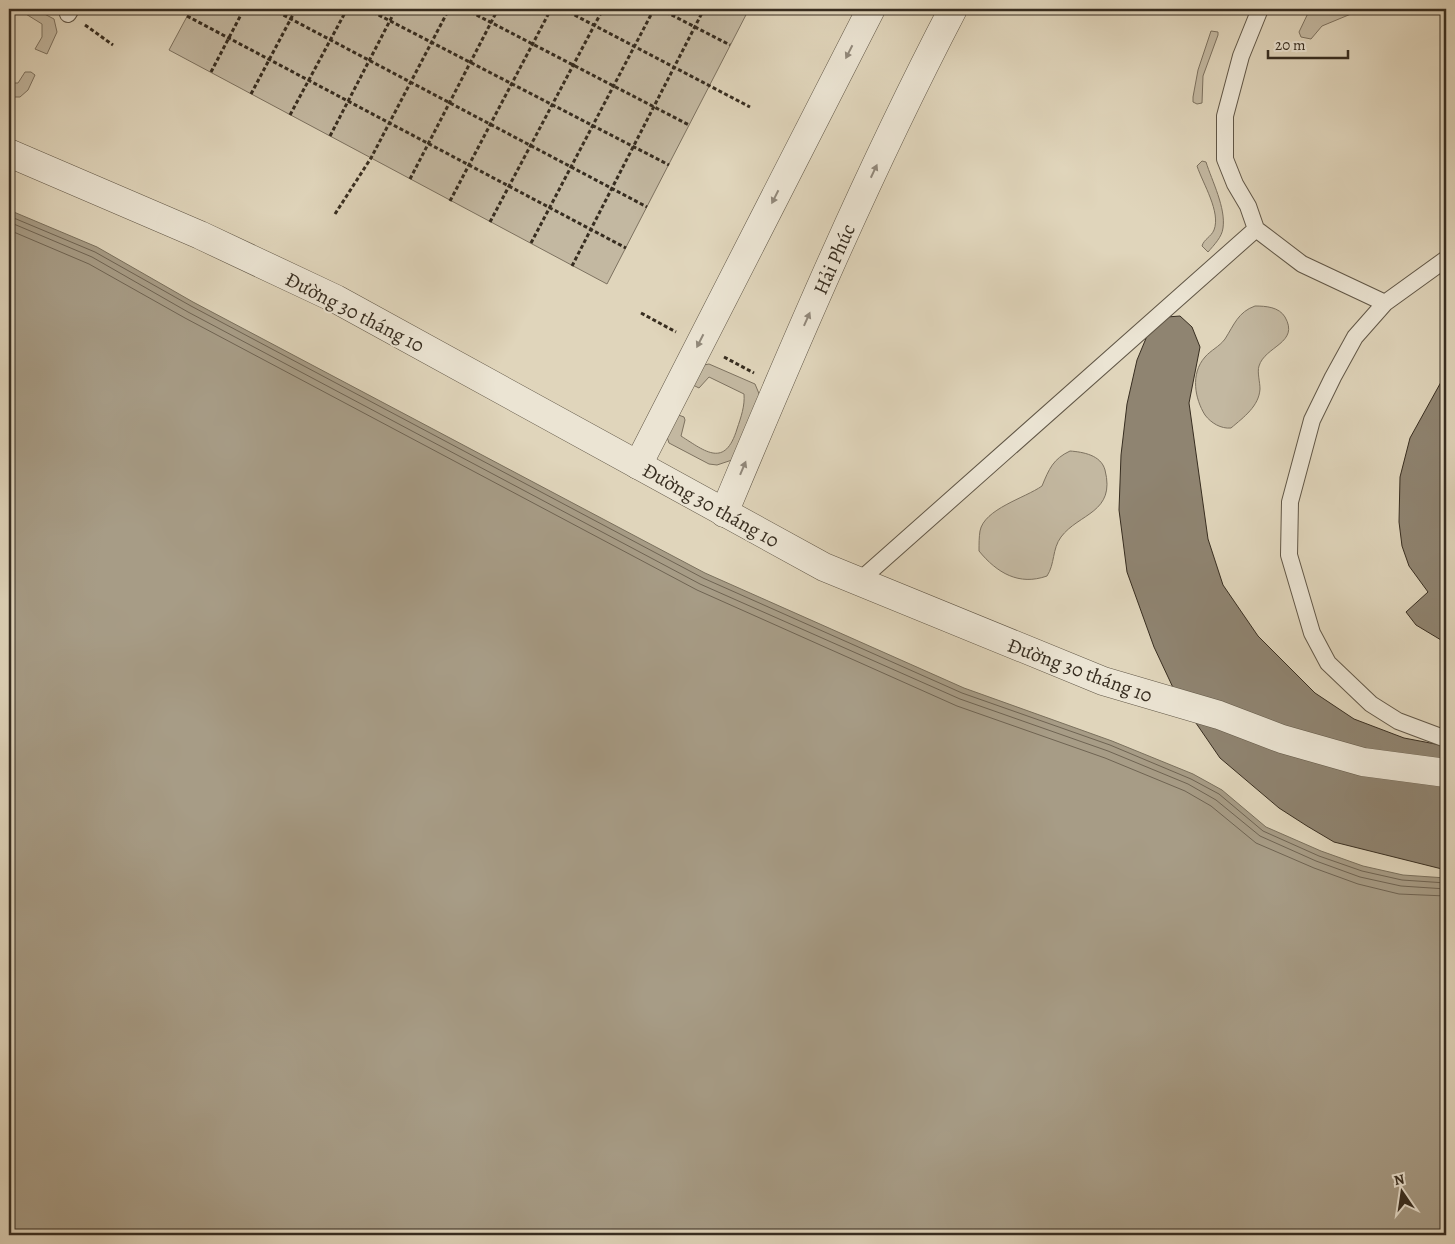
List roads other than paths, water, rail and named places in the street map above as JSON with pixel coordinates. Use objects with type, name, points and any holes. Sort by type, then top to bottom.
[{"type":"street","points":[[638,465],[871,9]]},
{"type":"street","name":"Hải Phúc","points":[[724,513],[778,385],[872,174],[916,80],[954,9]]},
{"type":"street","name":"Đường 30 tháng 10","points":[[9,153],[200,235],[336,299],[724,513],[824,567],[858,582],[1103,681],[1219,715],[1282,739],[1363,762],[1446,773]]},
{"type":"lane","points":[[1260,9],[1241,56],[1225,116],[1225,159],[1256,229],[1302,264],[1385,303]]},
{"type":"lane","points":[[858,582],[1256,229]]},
{"type":"lane","points":[[1446,259],[1385,303],[1355,337],[1312,420],[1290,502],[1289,555],[1312,632],[1328,663],[1371,704],[1398,721],[1446,739]]},
{"type":"water","points":[[9,210],[97,247],[193,302],[705,573],[964,688],[1112,741],[1193,774],[1222,790],[1266,827],[1321,851],[1363,866],[1403,875],[1446,878],[1446,1235],[9,1235]]}]
